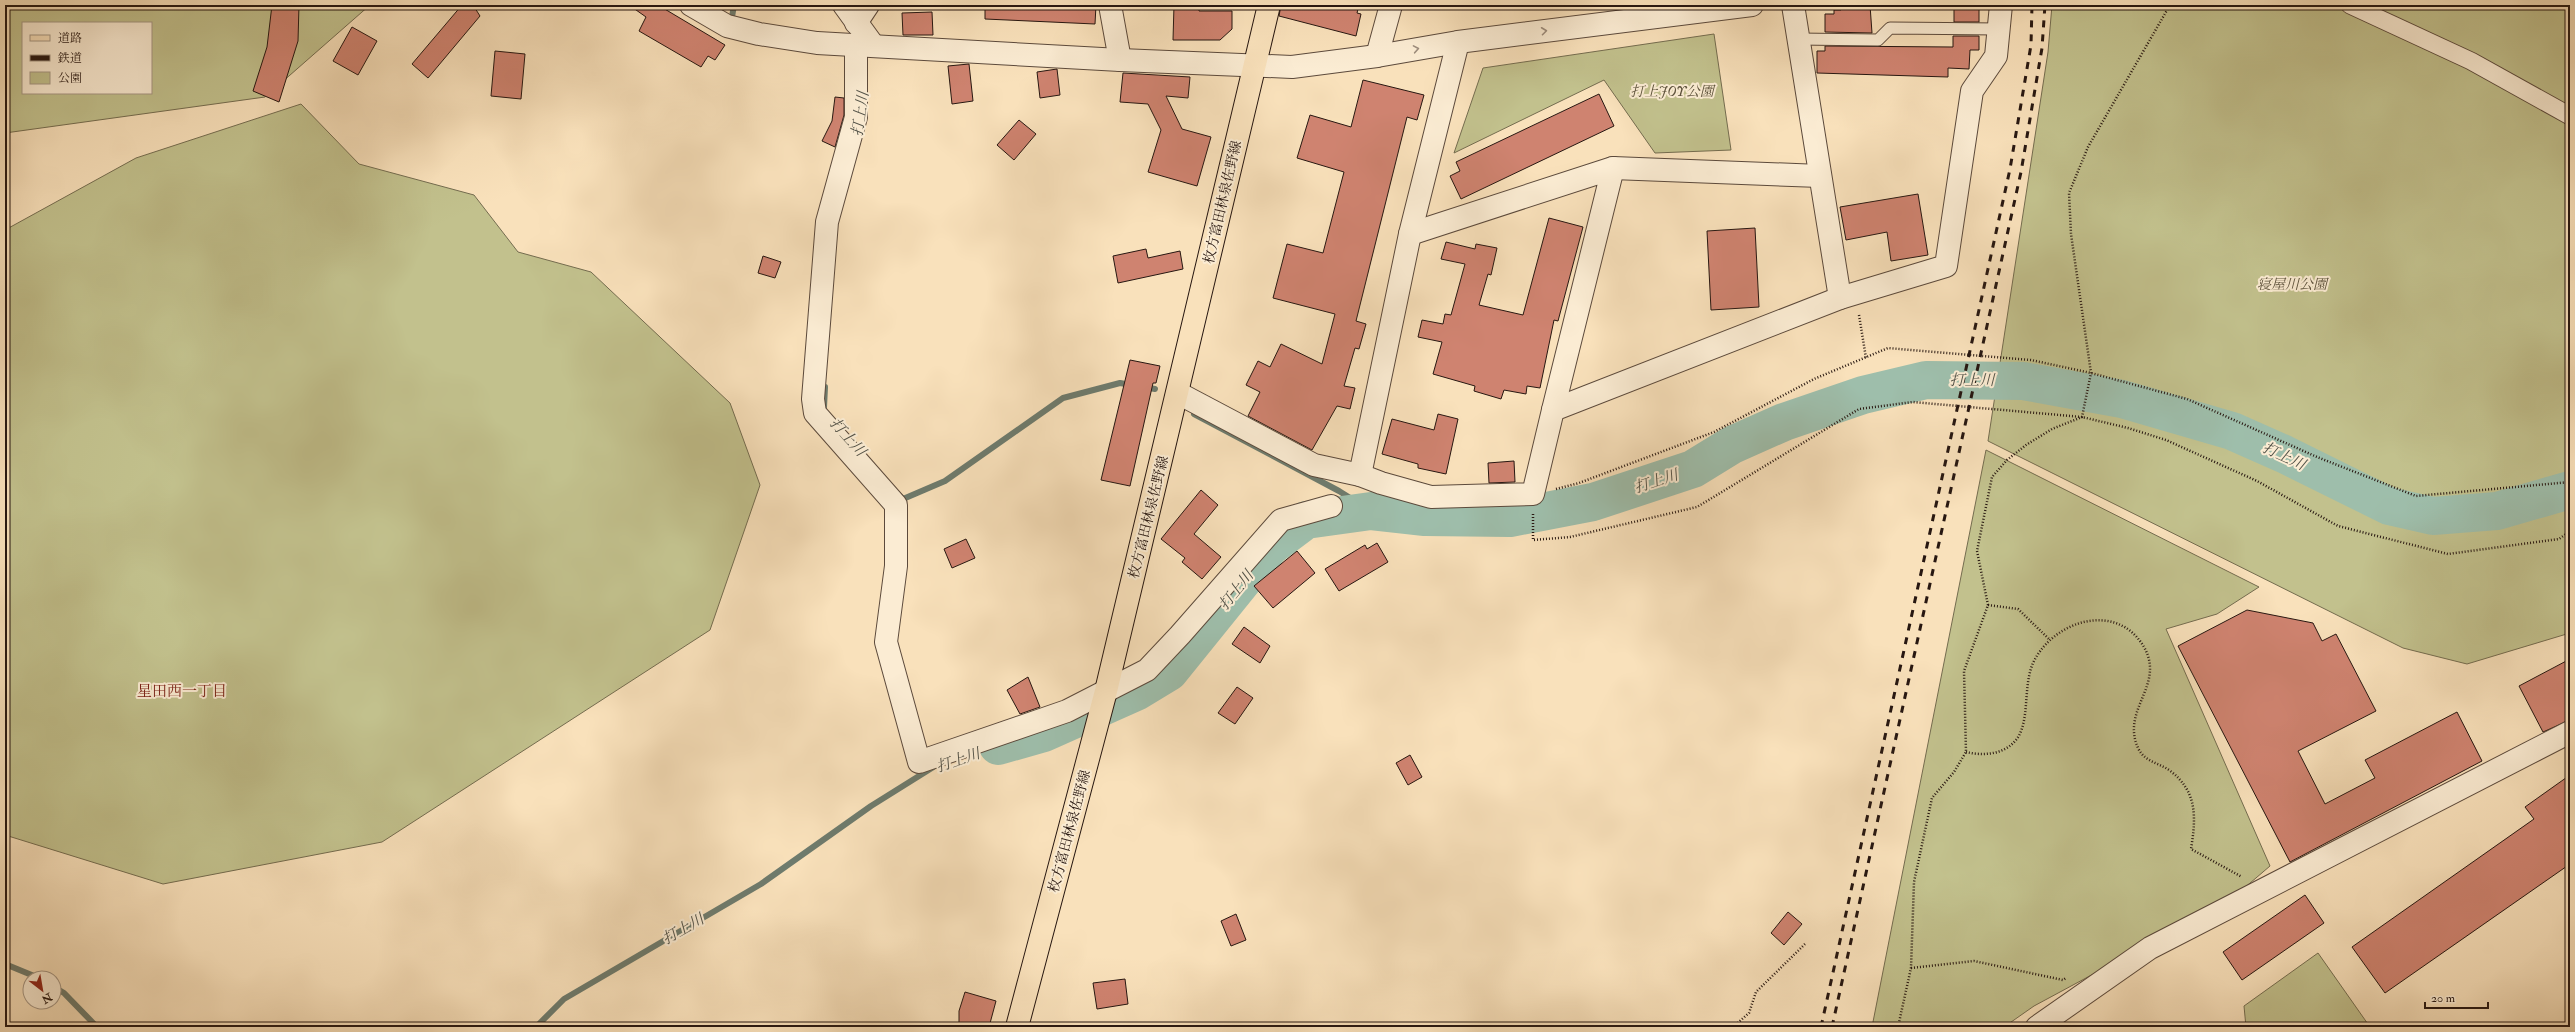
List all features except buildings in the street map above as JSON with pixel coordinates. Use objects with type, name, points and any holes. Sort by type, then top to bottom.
[{"type":"main road","name":"枚方富田林泉佐野線","points":[[1018,1027],[1106,691],[1178,393],[1253,66],[1269,5]]},
{"type":"street","points":[[691,5],[727,26],[759,34],[816,43],[862,38],[1120,60],[1292,67],[1377,56],[1458,42],[1752,5]]},
{"type":"street","points":[[844,5],[862,38]]},
{"type":"street","points":[[868,5],[862,38],[856,117],[827,222],[813,399],[815,413],[896,505],[896,566],[886,642],[919,762],[1067,711],[1147,670],[1180,635],[1281,520],[1331,506]]},
{"type":"street","points":[[1110,5],[1120,60]]},
{"type":"street","points":[[1377,56],[1391,5]]},
{"type":"street","points":[[1793,5],[1820,176],[1848,296]]},
{"type":"street","points":[[1553,410],[1848,296],[1946,266],[1972,91],[1996,56],[2001,5]]},
{"type":"street","points":[[2350,5],[2471,61],[2570,116]]},
{"type":"street","points":[[1360,475],[1410,234],[1458,42]]},
{"type":"street","points":[[1410,234],[1613,168],[1820,176]]},
{"type":"street","points":[[1178,393],[1314,466],[1360,475],[1381,483],[1431,497],[1533,494],[1613,168]]},
{"type":"street","points":[[2037,1027],[2150,948],[2570,732]]},
{"type":"lane","points":[[1798,38],[1878,40],[1890,28],[1999,29]]},
{"type":"path","points":[[2082,417],[2092,373],[2071,234],[2069,193],[2088,147],[2170,5]]},
{"type":"path","points":[[1848,296],[1866,358]]},
{"type":"path","points":[[2570,482],[2416,496],[2317,457],[2187,399],[2092,373],[2031,360],[1888,348],[1814,379],[1714,432],[1578,483],[1533,494],[1532,540],[1570,537],[1696,507],[1859,409],[1913,402],[2082,417],[2166,440],[2257,482],[2338,526],[2448,554],[2559,539],[2570,531]]},
{"type":"path","points":[[1898,1027],[1911,968],[1914,882],[1932,798],[1954,772],[1966,752],[1964,671],[1988,605],[1977,551],[1992,477],[2007,460],[2026,445],[2052,429],[2082,417]]},
{"type":"path","points":[[1988,605],[2018,608],[2050,640]]},
{"type":"path","points":[[1966,752],[1980,755],[2001,752],[2016,741],[2022,728],[2026,684],[2034,661],[2050,640],[2080,621],[2094,619],[2112,621],[2126,627],[2138,639],[2148,657],[2150,680],[2137,707],[2133,722],[2140,751],[2149,761],[2168,769],[2183,784],[2193,801],[2196,820],[2191,849],[2246,879],[2239,883]]},
{"type":"path","points":[[1733,1027],[1749,1013],[1756,992],[1805,944]]},
{"type":"path","points":[[1911,968],[1974,961],[2063,980],[2070,976]]},
{"type":"green space","points":[[5,5],[370,5],[265,97],[5,133]]},
{"type":"green space","name":"寝屋川公園","points":[[2052,5],[2570,5],[2570,633],[2467,664],[2403,648],[1988,441],[2048,52]]},
{"type":"green space","name":"打上JOY公園","points":[[1714,34],[1731,150],[1655,153],[1604,80],[1454,153],[1483,68]]},
{"type":"green space","points":[[301,104],[359,164],[474,195],[518,252],[591,272],[730,403],[760,485],[710,630],[382,842],[163,884],[5,835],[5,230],[136,158]]},
{"type":"green space","points":[[1986,450],[2259,587],[2217,614],[2166,629],[2270,866],[2229,901],[2034,1006],[2004,1027],[1872,1027]]},
{"type":"green space","points":[[2318,953],[2370,1027],[2246,1027],[2244,1006]]},
{"type":"waterway","name":"打上川","points":[[732,17],[734,5]]},
{"type":"waterway","name":"打上川","points":[[998,746],[1044,733],[1136,692],[1169,672],[1270,547],[1306,520],[1371,511],[1425,517],[1510,518],[1593,502],[1693,469],[1732,445],[1784,422],[1863,395],[1926,380],[2023,381],[2122,399],[2232,431],[2284,454],[2389,506],[2433,516],[2497,511],[2570,490]]},
{"type":"waterway","name":"打上川","points":[[900,496],[903,499],[945,481],[1063,398],[1120,383],[1131,385]]},
{"type":"waterway","name":"打上川","points":[[824,407],[825,387]]},
{"type":"waterway","name":"打上川","points":[[1144,387],[1155,389]]},
{"type":"waterway","name":"打上川","points":[[1194,414],[1339,491],[1371,511]]},
{"type":"waterway","name":"打上川","points":[[536,1027],[564,999],[761,884],[871,806],[935,766]]},
{"type":"waterway","name":"打上川","points":[[5,964],[22,971]]},
{"type":"waterway","name":"打上川","points":[[62,992],[97,1027]]},
{"type":"railway","points":[[1821,1027],[2010,169],[2031,45],[2032,5]]},
{"type":"railway","points":[[1832,1027],[2021,172],[2042,48],[2045,5]]},
{"type":"district","name":"星田西一丁目","points":[[182,691]]}]
